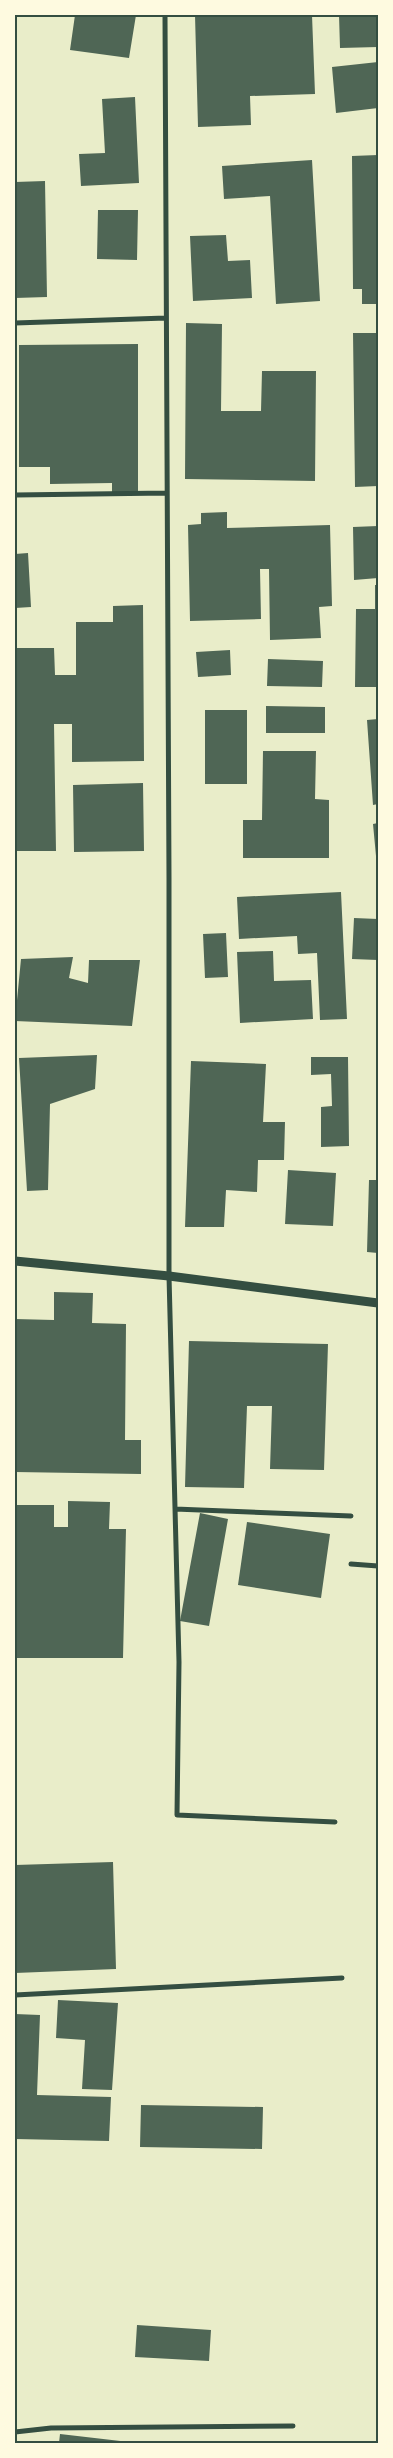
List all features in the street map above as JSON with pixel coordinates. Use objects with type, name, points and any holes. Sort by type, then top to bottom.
[{"type":"street","points":[[165,15],[168,1276],[179,1662],[177,1815],[335,1822]]},
{"type":"street","points":[[15,324],[166,318]]},
{"type":"street","points":[[15,495],[167,493]]},
{"type":"street","points":[[15,1261],[168,1276],[378,1303]]},
{"type":"street","points":[[175,1509],[351,1516]]},
{"type":"street","points":[[351,1564],[378,1566]]},
{"type":"street","points":[[15,1996],[342,1978]]},
{"type":"street","points":[[15,2432],[51,2428],[293,2426]]},
{"type":"building","points":[[75,15],[136,15],[129,58],[70,50]]},
{"type":"building","points":[[195,15],[312,15],[315,94],[250,96],[251,125],[198,127]]},
{"type":"building","points":[[339,15],[378,15],[378,47],[340,48]]},
{"type":"building","points":[[378,62],[378,108],[336,113],[332,67]]},
{"type":"building","points":[[135,97],[139,183],[81,186],[79,154],[105,153],[102,99]]},
{"type":"building","points":[[378,155],[378,304],[362,304],[362,289],[353,289],[352,156]]},
{"type":"building","points":[[312,160],[320,301],[276,304],[270,196],[224,199],[222,166]]},
{"type":"building","points":[[45,181],[47,297],[15,298],[15,182]]},
{"type":"building","points":[[98,210],[138,210],[137,260],[97,259]]},
{"type":"building","points":[[226,235],[228,261],[250,260],[252,298],[193,301],[190,236]]},
{"type":"building","points":[[186,323],[222,324],[221,411],[261,411],[262,371],[316,371],[315,481],[185,479]]},
{"type":"building","points":[[353,333],[378,333],[378,486],[355,487]]},
{"type":"building","points":[[138,344],[138,493],[112,493],[112,483],[50,484],[50,467],[19,467],[19,345]]},
{"type":"building","points":[[227,512],[227,528],[330,525],[332,606],[319,607],[321,638],[270,640],[269,569],[260,569],[261,619],[190,621],[188,525],[201,524],[201,513]]},
{"type":"building","points":[[378,526],[378,578],[354,580],[353,527]]},
{"type":"building","points":[[28,553],[31,607],[15,608],[15,554]]},
{"type":"building","points":[[375,585],[378,585],[378,687],[355,687],[356,609],[375,609]]},
{"type":"building","points":[[143,605],[144,761],[72,762],[72,724],[54,724],[56,851],[16,851],[15,648],[54,648],[55,675],[76,675],[76,622],[113,622],[113,606]]},
{"type":"building","points":[[230,650],[231,675],[198,677],[196,652]]},
{"type":"building","points":[[268,659],[323,661],[322,687],[267,686]]},
{"type":"building","points":[[266,706],[325,707],[325,733],[266,733]]},
{"type":"building","points":[[205,710],[247,710],[247,784],[205,784]]},
{"type":"building","points":[[378,719],[378,804],[373,805],[367,720]]},
{"type":"building","points":[[263,751],[316,751],[315,799],[329,800],[329,858],[243,858],[243,820],[262,820]]},
{"type":"building","points":[[143,783],[144,851],[74,852],[73,785]]},
{"type":"building","points":[[378,823],[378,856],[376,856],[373,824]]},
{"type":"building","points":[[341,892],[347,1019],[320,1020],[317,953],[298,954],[297,936],[239,939],[237,897]]},
{"type":"building","points":[[354,918],[378,919],[378,960],[352,959]]},
{"type":"building","points":[[226,933],[228,977],[205,978],[203,934]]},
{"type":"building","points":[[273,951],[274,981],[311,980],[313,1019],[240,1023],[237,952]]},
{"type":"building","points":[[73,957],[69,978],[88,983],[89,960],[140,960],[132,1026],[15,1021],[21,959]]},
{"type":"building","points":[[97,1055],[95,1089],[50,1104],[48,1190],[27,1191],[19,1058]]},
{"type":"building","points":[[311,1057],[348,1057],[349,1146],[321,1147],[321,1107],[332,1106],[331,1074],[311,1075]]},
{"type":"building","points":[[191,1061],[266,1064],[263,1122],[285,1122],[284,1160],[258,1160],[257,1192],[226,1190],[224,1227],[185,1227]]},
{"type":"building","points":[[288,1170],[336,1173],[333,1226],[285,1224]]},
{"type":"building","points":[[369,1180],[378,1180],[378,1253],[367,1252]]},
{"type":"building","points":[[54,1292],[93,1293],[92,1323],[126,1324],[125,1440],[141,1440],[141,1474],[15,1472],[15,1319],[54,1320]]},
{"type":"building","points":[[189,1341],[328,1344],[324,1470],[270,1469],[272,1406],[247,1406],[244,1488],[185,1487]]},
{"type":"building","points":[[68,1501],[110,1502],[109,1529],[126,1529],[123,1658],[15,1658],[15,1505],[54,1505],[54,1527],[68,1527]]},
{"type":"building","points":[[200,1513],[228,1519],[209,1626],[180,1621]]},
{"type":"building","points":[[247,1522],[330,1534],[321,1598],[238,1585]]},
{"type":"building","points":[[113,1862],[116,1969],[15,1973],[15,1865]]},
{"type":"building","points":[[58,2000],[118,2003],[112,2090],[82,2089],[85,2040],[56,2038]]},
{"type":"building","points":[[15,2014],[40,2015],[37,2095],[111,2097],[109,2141],[15,2139]]},
{"type":"building","points":[[141,2105],[263,2107],[262,2149],[140,2147]]},
{"type":"building","points":[[137,2325],[211,2330],[209,2361],[135,2357]]},
{"type":"building","points":[[60,2434],[129,2442],[129,2443],[59,2443]]}]
